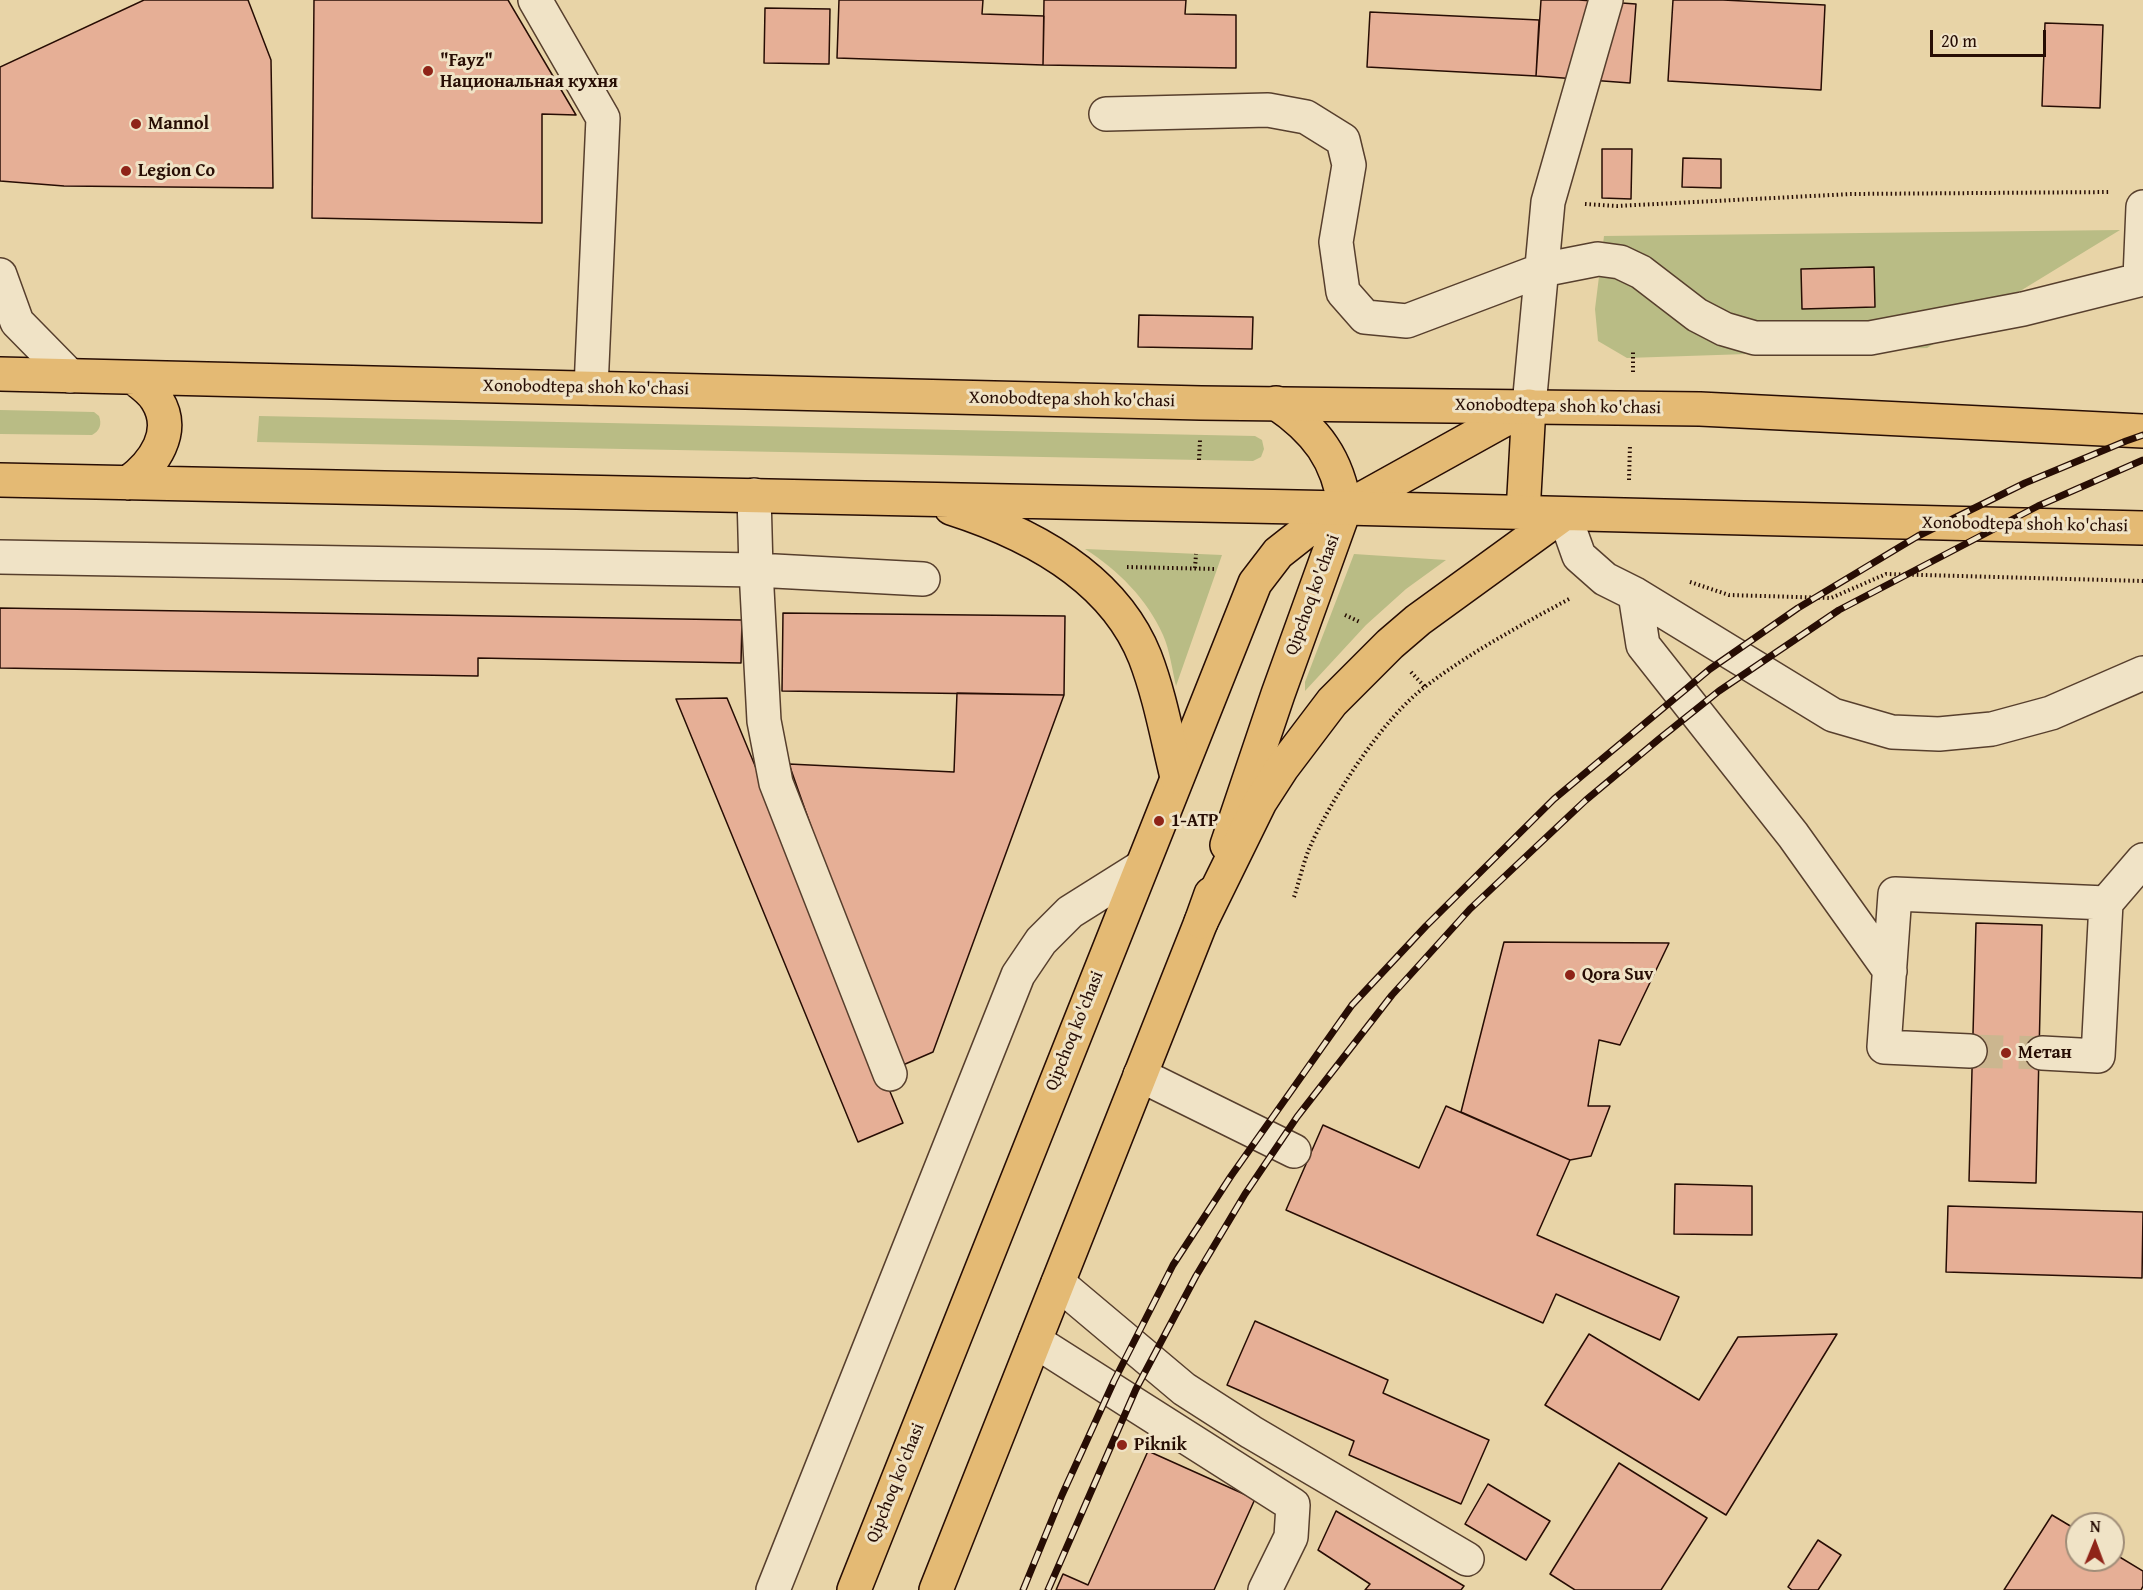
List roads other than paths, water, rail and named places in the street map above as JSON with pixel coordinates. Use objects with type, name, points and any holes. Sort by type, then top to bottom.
[{"type":"main road","name":"Xonobodtepa shoh ko'chasi","points":[[0,374],[1191,403],[1700,409],[2143,431]]},
{"type":"main road","points":[[128,483],[153,460],[161,445],[165,428],[163,414],[157,400],[134,378]]},
{"type":"main road","points":[[1276,403],[1301,422],[1325,449],[1342,488],[1345,508]]},
{"type":"main road","name":"Qipchoq ko'chasi","points":[[854,1590],[1255,583],[1278,553],[1293,539],[1529,406]]},
{"type":"main road","points":[[1523,513],[1529,406]]},
{"type":"main road","name":"Xonobodtepa shoh ko'chasi","points":[[0,480],[1345,508],[2143,528]]},
{"type":"main road","points":[[921,499],[980,517],[1017,533],[1067,562],[1094,584],[1126,622],[1144,656],[1157,695],[1177,777]]},
{"type":"main road","name":"Qipchoq ko'chasi","points":[[936,1590],[1201,922],[1274,705],[1345,508]]},
{"type":"main road","points":[[1201,922],[1260,802],[1288,759],[1332,702],[1418,620],[1564,514]]},
{"type":"street","points":[[535,0],[603,118],[591,388]]},
{"type":"street","points":[[1529,406],[1548,202],[1606,0]]},
{"type":"street","points":[[1106,114],[1268,110],[1306,117],[1343,140],[1349,165],[1336,242],[1343,292],[1365,316],[1407,321],[1542,270],[1598,259],[1620,262],[1641,272],[1697,315],[1724,329],[1755,338],[1870,338],[2023,309],[2141,279],[2135,206]]},
{"type":"street","points":[[0,275],[17,322],[70,376]]},
{"type":"street","points":[[754,495],[764,720],[776,783],[890,1074]]},
{"type":"street","points":[[1564,514],[1579,556],[1605,579],[1635,594],[1833,715],[1892,732],[1939,734],[1992,729],[2051,713],[2143,673]]},
{"type":"street","points":[[0,557],[756,570],[924,579]]},
{"type":"street","points":[[1635,594],[1643,645],[1793,835],[1890,971]]},
{"type":"street","points":[[2042,1053],[2098,1056],[2106,903],[2143,861]]},
{"type":"street","points":[[773,1590],[1018,975],[1041,941],[1070,912],[1140,868]]},
{"type":"street","points":[[1970,1051],[1884,1047],[1895,894],[2106,903]]},
{"type":"street","points":[[1140,1075],[1294,1151]]},
{"type":"street","points":[[1058,1283],[1184,1389],[1251,1432],[1467,1559]]},
{"type":"street","points":[[1035,1341],[1293,1504],[1291,1537],[1265,1590]]},
{"type":"tunnel","points":[[1970,1051],[2042,1053]]},
{"type":"railway","points":[[1023,1590],[1062,1495],[1114,1381],[1173,1265],[1231,1176],[1352,1005],[1426,926],[1554,799],[1710,669],[1798,608],[1918,536],[2025,483],[2143,435]]},
{"type":"railway","points":[[1048,1590],[1136,1389],[1196,1276],[1245,1194],[1297,1117],[1392,995],[1470,909],[1586,800],[1659,739],[1719,691],[1839,610],[2038,506],[2143,460]]},
{"type":"place","name":"\"Fayz\" Национальная кухня","points":[[428,71]]},
{"type":"place","name":"Mannol","points":[[136,124]]},
{"type":"place","name":"Legion Co","points":[[126,171]]},
{"type":"place","name":"1-ATP","points":[[1159,821]]},
{"type":"place","name":"Qora Suv","points":[[1570,975]]},
{"type":"place","name":"Метан","points":[[2006,1053]]},
{"type":"place","name":"Piknik","points":[[1122,1445]]}]
